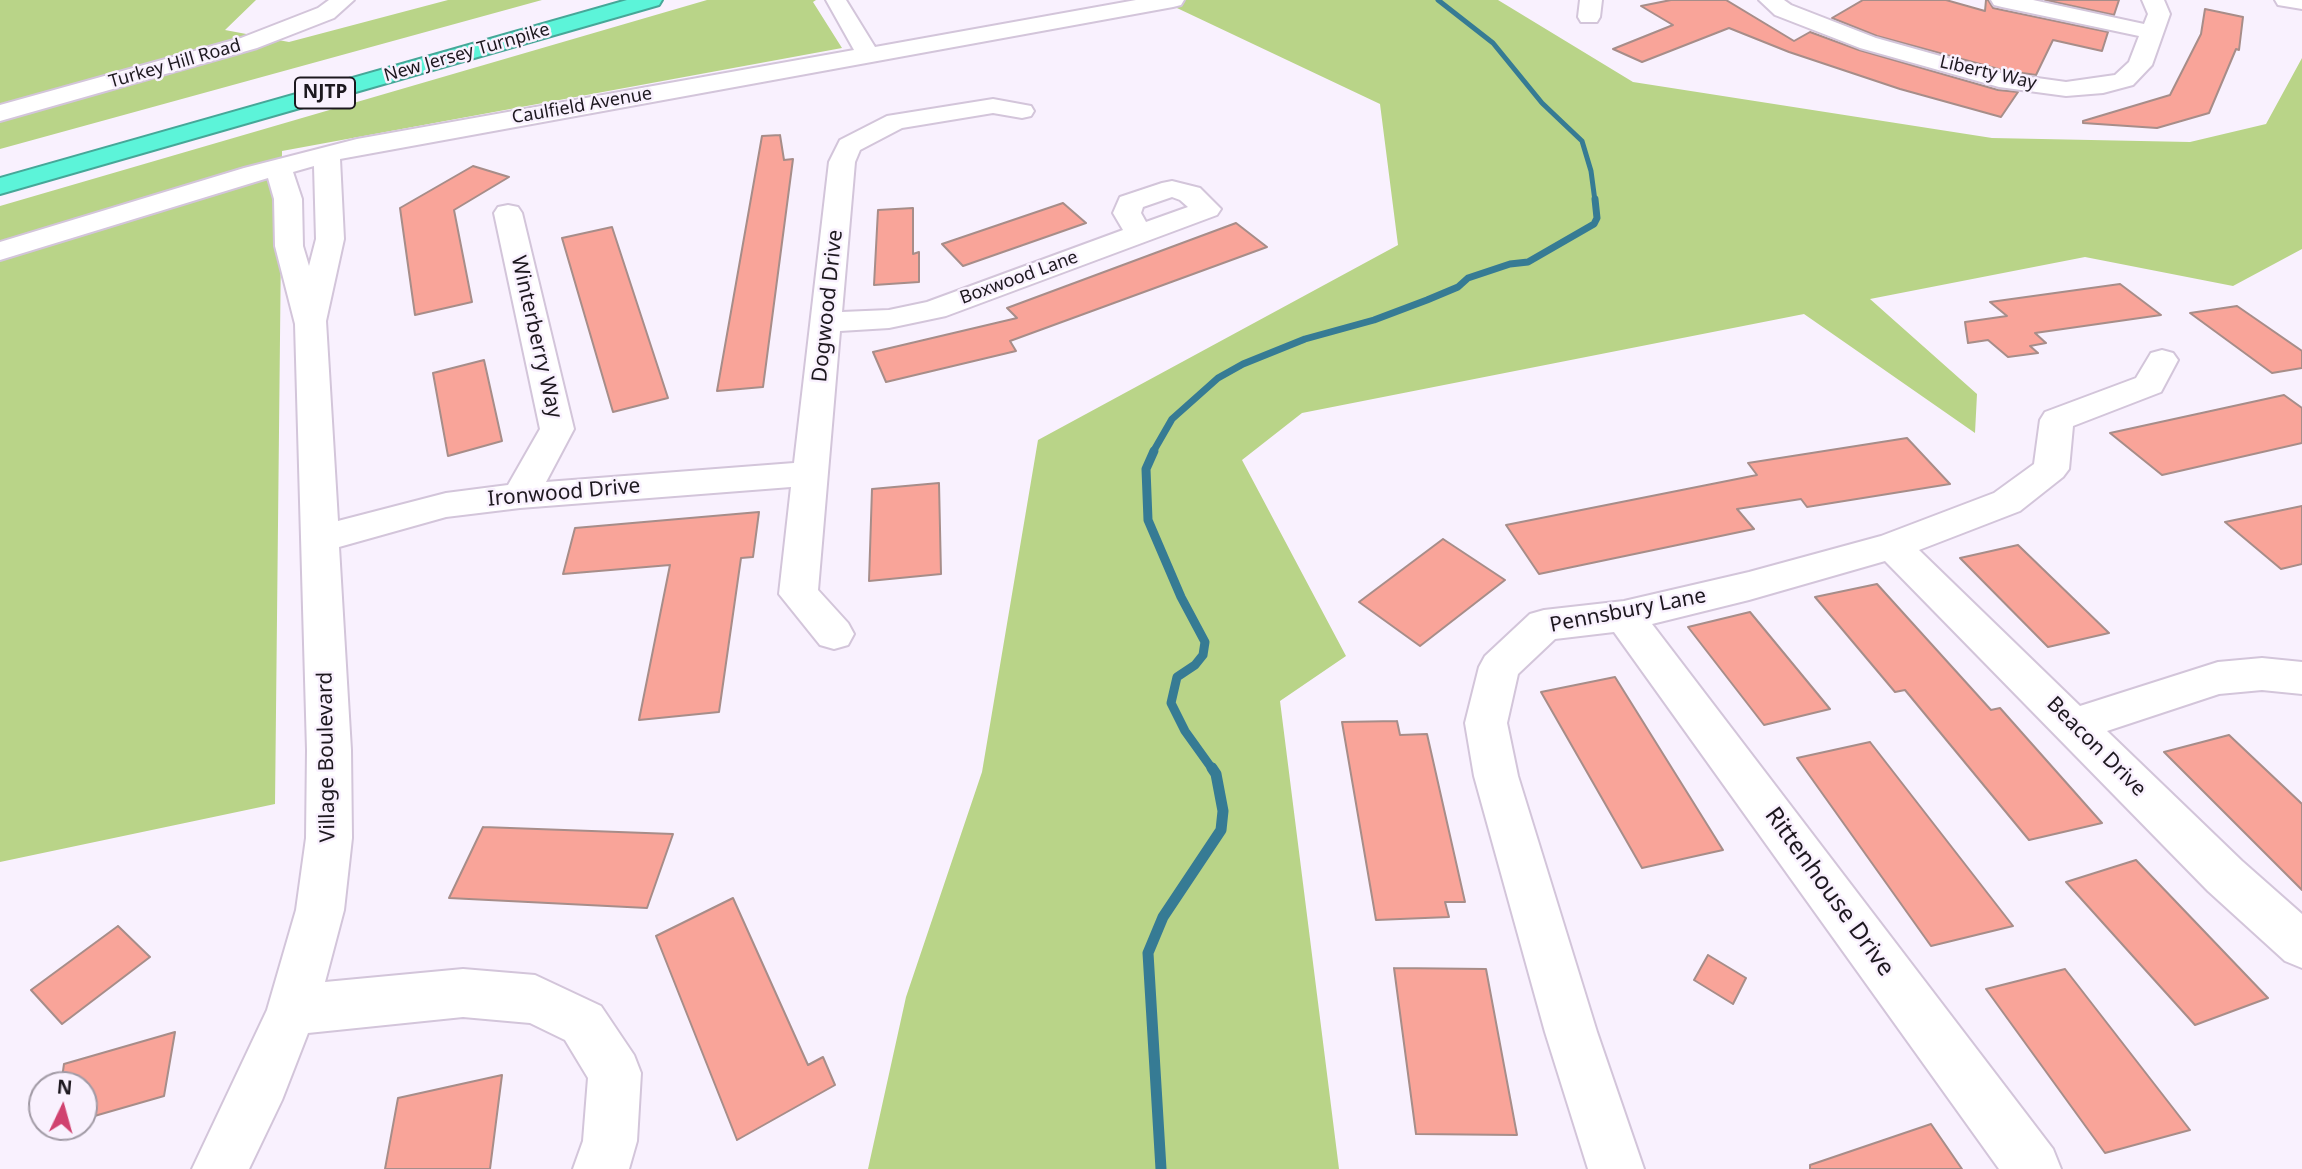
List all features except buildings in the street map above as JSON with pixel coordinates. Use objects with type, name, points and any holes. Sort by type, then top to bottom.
[{"type":"highway","name":"New Jersey Turnpike","points":[[0,166],[593,0]]},
{"type":"highway","name":"New Jersey Turnpike","points":[[0,186],[650,0]]},
{"type":"street","name":"Turkey Hill Road","points":[[0,113],[249,43],[326,13],[343,0]]},
{"type":"street","name":"Caulfield Avenue","points":[[0,251],[327,154],[868,54],[1008,18],[1173,0]]},
{"type":"street","name":"Liberty Way","points":[[1770,0],[1783,10],[1868,43],[1999,80],[2067,89],[2103,86],[2124,80],[2140,65],[2159,14],[2153,0]]},
{"type":"street","points":[[2003,0],[2151,32]]},
{"type":"street","points":[[2286,0],[2302,2]]},
{"type":"street","points":[[836,1],[868,54]]},
{"type":"street","name":"Dogwood Drive","points":[[834,634],[798,594],[842,163],[849,146],[896,121],[993,106],[1022,111]]},
{"type":"street","name":"Village Boulevard","points":[[311,324],[330,239],[327,154]]},
{"type":"street","name":"Village Boulevard","points":[[220,1169],[263,1081],[292,1010],[317,927],[329,838],[329,750],[311,324],[289,246],[288,199],[278,167]]},
{"type":"street","name":"Boxwood Lane","points":[[826,322],[888,319],[935,309],[1207,209]]},
{"type":"street","name":"Winterberry Way","points":[[508,213],[557,429],[520,496]]},
{"type":"street","name":"Pennsbury Lane","points":[[1616,1169],[1571,1032],[1496,776],[1486,723],[1499,667],[1544,625],[1624,616],[1749,586],[1892,546],[2007,502],[2051,469],[2057,420],[2149,385],[2162,360]]},
{"type":"street","name":"Ironwood Drive","points":[[320,539],[446,505],[520,496],[812,473]]},
{"type":"street","name":"Beacon Drive","points":[[1892,546],[2225,876],[2302,945]]},
{"type":"street","name":"Rittenhouse Drive","points":[[1624,616],[2033,1169]]},
{"type":"street","points":[[2074,725],[2218,678],[2262,674],[2302,678]]},
{"type":"street","points":[[292,1010],[463,993],[535,999],[583,1023],[615,1073],[610,1141],[601,1169]]},
{"type":"green space","points":[[0,0],[256,0],[225,30],[289,42],[448,0],[542,0],[0,149]]},
{"type":"green space","points":[[707,0],[816,0],[813,2],[842,48],[282,151],[275,804],[0,862],[0,206]]},
{"type":"green space","points":[[1160,0],[1498,0],[1633,82],[1992,138],[2190,142],[2266,124],[2302,58],[2302,249],[2233,286],[2085,257],[1870,299],[1977,394],[1975,433],[1804,314],[1302,413],[1242,460],[1346,656],[1280,701],[1339,1169],[868,1169],[906,997],[982,772],[1038,440],[1398,245],[1380,104]]},
{"type":"waterway","points":[[1438,0],[1493,43],[1542,103],[1582,141],[1591,171],[1595,201]]},
{"type":"waterway","points":[[1153,452],[1172,419],[1218,378],[1243,364],[1305,339],[1374,320],[1427,300],[1458,287],[1468,278],[1510,264],[1528,262],[1594,224],[1597,218],[1595,199]]},
{"type":"waterway","points":[[1154,451],[1146,469],[1148,520],[1181,597],[1205,642],[1203,655],[1195,665],[1177,677],[1171,703],[1185,731],[1213,770]]},
{"type":"waterway","points":[[1161,1169],[1148,953],[1163,917],[1221,830],[1223,811],[1216,774],[1212,768]]}]
